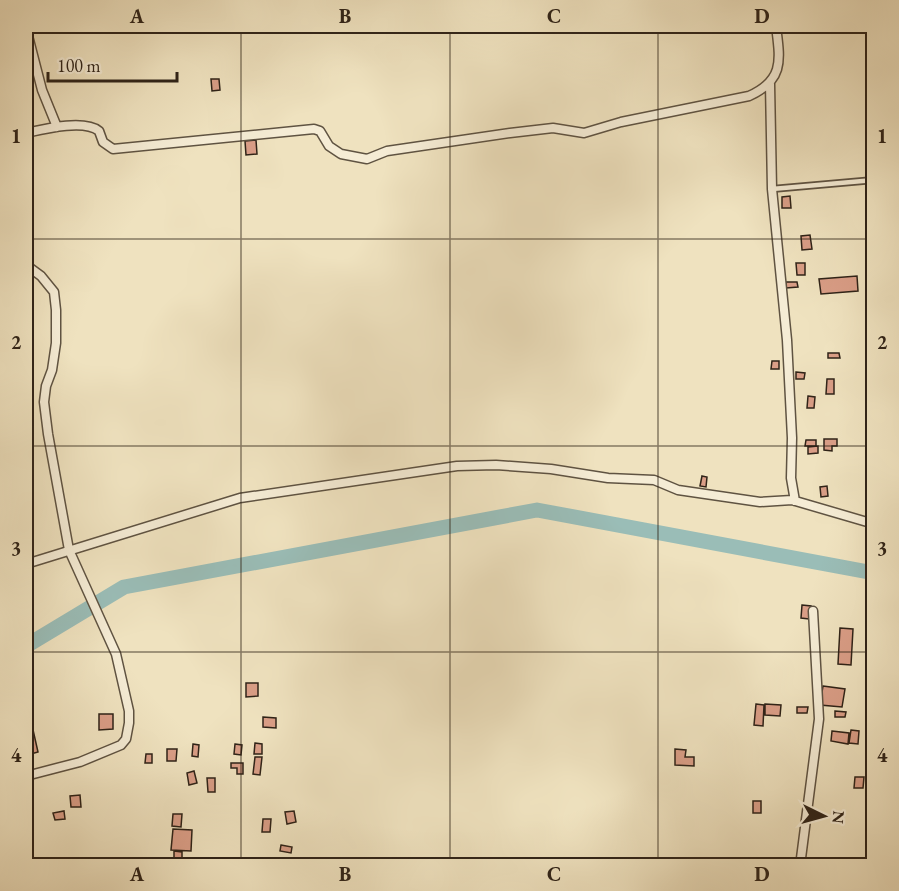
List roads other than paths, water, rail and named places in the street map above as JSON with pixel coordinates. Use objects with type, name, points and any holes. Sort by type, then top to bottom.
[{"type":"street","points":[[26,133],[57,127],[94,127],[99,131],[103,142],[113,149],[314,129],[320,131],[329,146],[341,154],[367,159],[387,151],[510,133],[553,128],[584,133],[621,122],[749,96],[770,84],[779,69],[776,26]]},
{"type":"street","points":[[26,28],[42,90],[57,127]]},
{"type":"street","points":[[770,84],[772,189],[787,340],[792,438],[791,478],[795,501]]},
{"type":"street","points":[[26,265],[41,276],[54,292],[56,343],[44,402],[69,550],[116,654],[129,711],[129,723],[124,742],[80,762],[26,776]]},
{"type":"street","points":[[26,564],[240,498],[457,466],[496,465],[551,469],[608,478],[654,480],[678,490],[690,492],[760,502],[795,501],[873,524]]},
{"type":"street","points":[[800,866],[819,720],[813,611]]},
{"type":"lane","points":[[772,189],[873,180]]},
{"type":"waterway","points":[[26,646],[124,587],[537,510],[874,573]]}]
